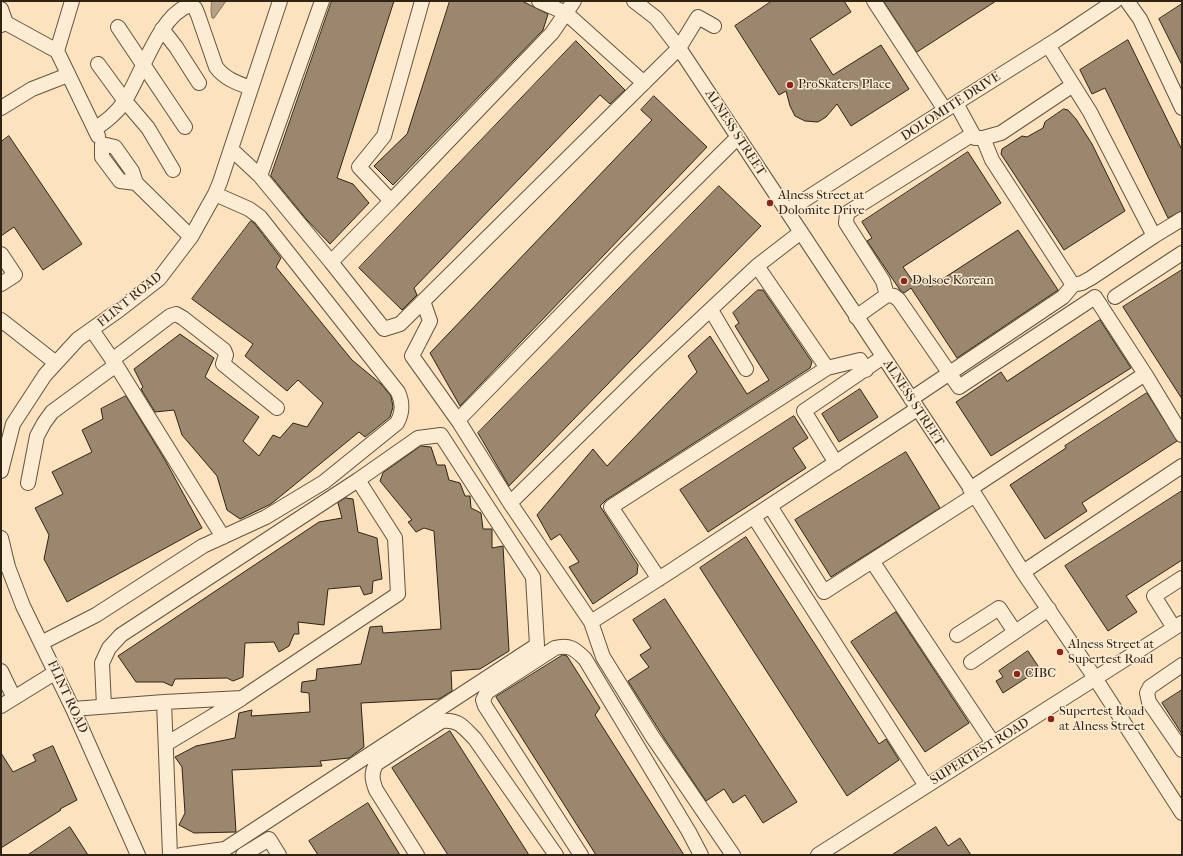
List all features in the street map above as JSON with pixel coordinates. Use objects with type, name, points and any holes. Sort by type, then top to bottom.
[{"type":"street","points":[[57,51],[72,1]]},
{"type":"street","name":"FLINT ROAD","points":[[2,464],[13,424],[44,375],[78,340],[159,279],[191,237],[215,194],[280,1]]},
{"type":"street","points":[[260,176],[322,1]]},
{"type":"street","points":[[391,201],[360,167],[384,136],[422,1]]},
{"type":"street","points":[[539,1],[566,13],[644,83]]},
{"type":"street","points":[[331,262],[552,33],[574,1]]},
{"type":"street","name":"ALNESS STREET","points":[[634,1],[656,18],[679,48],[972,492],[1023,572],[1095,678],[1182,813]]},
{"type":"street","points":[[874,1],[950,107],[978,136],[1073,285]]},
{"type":"street","name":"DOLOMITE DRIVE","points":[[787,211],[1115,1]]},
{"type":"street","points":[[1128,1],[1140,19],[1182,108]]},
{"type":"street","points":[[95,129],[113,116],[124,101],[162,30],[183,7],[190,5],[195,8],[216,67],[221,74],[229,80],[251,88]]},
{"type":"street","points":[[231,149],[260,176],[384,329],[400,324],[644,83],[679,48],[698,17],[714,26]]},
{"type":"street","points":[[3,19],[57,51],[102,144],[115,147],[132,171],[136,183],[191,237]]},
{"type":"street","points":[[118,26],[185,127]]},
{"type":"street","points":[[162,30],[176,47],[199,83]]},
{"type":"street","points":[[1048,45],[1090,112],[1154,236]]},
{"type":"street","points":[[98,64],[124,101],[148,128],[173,170]]},
{"type":"street","points":[[1,108],[32,89],[68,75]]},
{"type":"street","points":[[887,295],[883,280],[846,223],[847,213],[978,136],[1001,133],[1073,85]]},
{"type":"street","points":[[459,422],[461,417],[624,250],[738,137]]},
{"type":"street","points":[[41,643],[96,615],[203,546],[266,518],[324,482],[397,422],[402,415],[401,399],[398,392],[260,217],[249,209],[215,194]]},
{"type":"street","points":[[590,622],[659,579],[836,463],[914,404],[950,374],[1063,297],[1073,285],[1082,283],[1092,278],[1182,219]]},
{"type":"street","points":[[510,503],[648,368],[757,266],[801,232]]},
{"type":"street","points":[[1114,296],[1182,253]]},
{"type":"street","points":[[1,254],[15,275],[1,284]]},
{"type":"street","points":[[757,266],[827,368]]},
{"type":"street","points":[[856,317],[887,295],[894,296],[899,300],[959,387],[1095,298],[1145,374],[1182,435]]},
{"type":"street","points":[[423,301],[430,321],[412,356],[459,422],[510,503],[590,622],[603,657],[652,736],[733,855]]},
{"type":"street","points":[[711,310],[746,369]]},
{"type":"street","points":[[28,483],[37,436],[52,412],[170,316],[176,314],[224,350],[226,355],[223,364],[277,408]]},
{"type":"street","points":[[1,320],[56,363]]},
{"type":"street","points":[[92,330],[223,537]]},
{"type":"street","points":[[836,463],[804,411],[883,357]]},
{"type":"street","points":[[659,579],[611,507],[827,368],[860,360],[866,370]]},
{"type":"street","points":[[770,506],[824,592],[872,561],[1145,374]]},
{"type":"street","points":[[104,706],[102,663],[109,648],[121,636],[358,480],[418,438],[441,435],[533,577],[537,645],[225,849],[181,855]]},
{"type":"street","points":[[1023,572],[1182,466]]},
{"type":"street","points":[[166,744],[242,698],[398,594],[395,538],[358,480]]},
{"type":"street","points":[[754,517],[926,786]]},
{"type":"street","name":"FLINT ROAD","points":[[1,538],[8,567],[24,606],[73,709],[138,855]]},
{"type":"street","points":[[872,561],[994,743]]},
{"type":"street","points":[[1178,625],[1154,596],[1182,578]]},
{"type":"street","points":[[957,635],[999,608],[1014,632]]},
{"type":"street","points":[[971,662],[1048,609]]},
{"type":"street","name":"SUPERTEST ROAD","points":[[818,855],[1178,625]]},
{"type":"street","points":[[581,855],[485,706],[483,700],[487,692],[555,648],[562,646],[569,646],[585,659],[689,832],[701,855]]},
{"type":"street","points":[[1182,665],[1150,687],[1147,693],[1149,702],[1182,750]]},
{"type":"street","points":[[1,671],[14,698]]},
{"type":"street","points":[[1,706],[56,672]]},
{"type":"street","points":[[73,709],[242,698]]},
{"type":"street","points":[[164,702],[170,855]]},
{"type":"street","points":[[417,855],[376,790],[372,771],[376,764],[442,721],[451,720],[461,725],[474,739],[556,855]]},
{"type":"street","points":[[243,855],[269,839],[279,855]]},
{"type":"shaded area","points":[[212,1],[226,1],[214,18],[212,18],[211,11]]},
{"type":"building","points":[[332,1],[394,1],[337,178],[353,184],[369,203],[330,244],[307,220],[271,176]]},
{"type":"building","points":[[450,1],[522,1],[548,14],[543,30],[393,185],[374,166],[407,134]]},
{"type":"building","points":[[772,1],[844,1],[851,12],[810,39],[833,75],[881,45],[909,89],[851,126],[837,104],[826,117],[818,122],[805,121],[795,116],[790,106],[786,91],[779,95],[735,26]]},
{"type":"building","points":[[884,1],[996,1],[917,52]]},
{"type":"building","points":[[1182,4],[1182,65],[1159,19]]},
{"type":"building","points":[[1128,40],[1182,150],[1182,211],[1168,218],[1105,88],[1092,94],[1080,70]]},
{"type":"building","points":[[576,41],[625,90],[610,104],[600,95],[414,288],[417,295],[402,310],[359,268]]},
{"type":"building","points":[[654,96],[707,147],[460,406],[430,353],[652,120],[641,110]]},
{"type":"building","points":[[1064,109],[1068,110],[1076,119],[1092,144],[1125,211],[1064,250],[1001,154],[1002,149],[1022,136],[1027,137],[1043,128],[1045,122]]},
{"type":"building","points":[[9,136],[82,244],[43,270],[14,227],[1,236],[1,142]]},
{"type":"building","points":[[968,152],[1001,203],[903,267],[914,283],[923,277],[930,287],[1018,230],[1058,290],[957,358],[911,288],[904,293],[900,290],[867,241],[872,238],[862,222]]},
{"type":"building","points":[[719,186],[761,226],[509,486],[478,433]]},
{"type":"building","points":[[251,221],[281,258],[276,267],[352,360],[381,384],[391,396],[393,407],[390,417],[365,437],[359,432],[271,504],[240,519],[227,510],[217,476],[182,435],[174,410],[155,412],[141,389],[143,387],[134,369],[180,334],[214,358],[205,377],[259,417],[243,441],[259,456],[273,435],[280,438],[293,423],[307,427],[323,403],[298,380],[287,391],[245,356],[253,344],[192,299]]},
{"type":"building","points":[[1182,270],[1182,399],[1123,307]]},
{"type":"building","points":[[758,290],[763,290],[812,362],[810,368],[606,500],[600,506],[638,565],[637,574],[593,604],[569,567],[579,562],[560,534],[551,540],[537,515],[593,449],[607,466],[697,372],[688,356],[710,336],[747,394],[769,380],[735,326],[739,323],[733,313]]},
{"type":"building","points":[[1100,320],[1131,368],[991,456],[956,402],[1001,372],[1007,381]]},
{"type":"building","points":[[860,389],[878,417],[839,442],[822,414]]},
{"type":"building","points":[[1147,393],[1177,441],[1082,503],[1087,511],[1045,539],[1010,485],[1066,448],[1065,446]]},
{"type":"building","points":[[126,396],[165,460],[202,528],[67,602],[44,559],[49,535],[35,508],[63,494],[52,472],[92,452],[82,430],[103,419],[101,409]]},
{"type":"building","points":[[794,416],[808,438],[793,448],[806,468],[708,532],[680,490]]},
{"type":"building","points":[[421,446],[431,447],[437,465],[445,465],[449,480],[460,483],[465,496],[470,496],[471,508],[481,513],[483,529],[492,529],[492,548],[503,546],[509,651],[480,669],[451,671],[452,691],[439,699],[361,703],[364,747],[349,758],[320,761],[322,766],[232,770],[236,832],[194,833],[179,825],[185,813],[182,767],[175,757],[196,746],[235,738],[239,713],[252,710],[251,716],[310,712],[309,693],[301,692],[302,682],[316,680],[317,669],[361,664],[370,627],[382,626],[383,633],[441,629],[434,531],[424,528],[416,532],[408,522],[412,520],[380,481],[383,473]]},
{"type":"building","points":[[906,452],[940,508],[831,577],[795,520]]},
{"type":"building","points":[[1182,491],[1182,560],[1126,596],[1137,612],[1108,631],[1065,566]]},
{"type":"building","points":[[346,498],[353,499],[358,532],[377,538],[382,579],[373,581],[372,593],[364,595],[360,586],[328,589],[324,625],[298,622],[299,634],[294,634],[289,646],[279,652],[274,642],[245,643],[243,677],[233,681],[227,678],[175,679],[172,686],[163,682],[136,682],[118,656],[319,522],[342,518],[338,503]]},
{"type":"building","points":[[746,537],[879,744],[886,739],[899,760],[847,796],[700,568]]},
{"type":"building","points":[[665,599],[797,802],[763,823],[745,795],[733,803],[724,789],[706,801],[628,681],[649,667],[640,655],[651,648],[633,620]]},
{"type":"building","points":[[896,612],[969,723],[925,752],[851,642]]},
{"type":"building","name":"CIBC","points":[[1028,651],[1040,669],[1003,693],[996,681],[1003,677],[999,671]]},
{"type":"building","points":[[563,655],[567,656],[600,708],[595,715],[684,855],[596,855],[496,697]]},
{"type":"building","points":[[1182,690],[1182,734],[1162,703]]},
{"type":"building","points":[[450,731],[529,855],[448,855],[392,768]]},
{"type":"building","points":[[53,746],[77,800],[60,809],[61,810],[1,848],[1,753],[13,772],[36,761],[33,755]]},
{"type":"building","points":[[368,803],[400,855],[318,855],[309,841]]},
{"type":"building","points":[[70,827],[88,855],[28,855]]},
{"type":"building","points":[[936,827],[948,846],[960,838],[971,855],[892,855]]},
{"type":"place","name":"ProSkaters Place","points":[[790,85]]},
{"type":"place","name":"Alness Street at Dolomite Drive","points":[[770,203]]},
{"type":"place","name":"Dolsoe Korean","points":[[904,281]]},
{"type":"place","name":"Alness Street at Supertest Road","points":[[1060,652]]},
{"type":"place","name":"CIBC","points":[[1017,674]]},
{"type":"place","name":"Supertest Road at Alness Street","points":[[1051,719]]}]
